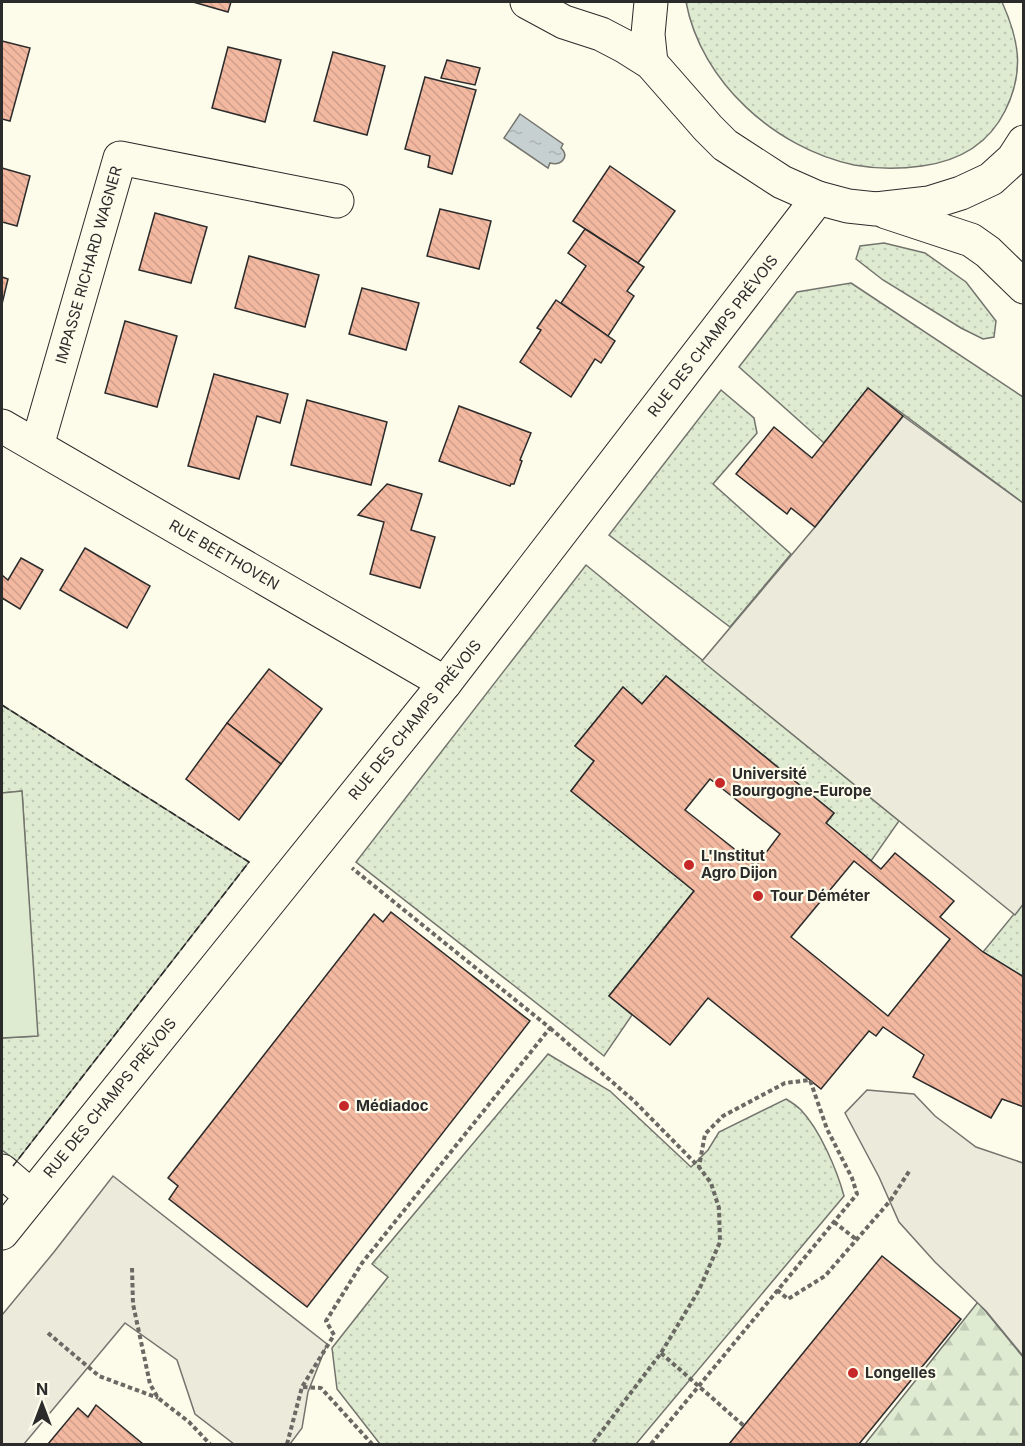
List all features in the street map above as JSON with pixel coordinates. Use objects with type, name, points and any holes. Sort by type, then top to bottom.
[{"type":"street","points":[[526,2],[564,22],[600,34],[651,63],[725,145],[782,182],[818,198],[848,206],[876,209],[971,240],[988,252],[1023,287]]},
{"type":"street","points":[[651,2],[648,34],[651,63]]},
{"type":"street","points":[[876,209],[929,203],[971,189],[992,179],[1013,159],[1023,142]]},
{"type":"street","name":"IMPASSE RICHARD WAGNER","points":[[37,446],[120,158],[337,201]]},
{"type":"street","name":"RUE DES CHAMPS PRÉVOIS","points":[[2,1233],[446,683],[818,198]]},
{"type":"street","name":"RUE BEETHOVEN","points":[[2,426],[446,683]]},
{"type":"street","points":[[2,1172],[31,1196]]},
{"type":"path","points":[[352,868],[550,1028],[633,1100],[699,1167],[711,1184],[719,1208],[720,1242],[699,1290],[661,1353],[592,1444]]},
{"type":"path","points":[[287,1444],[302,1387],[334,1335],[326,1321],[362,1263],[550,1028]]},
{"type":"path","points":[[651,1444],[857,1194],[852,1178],[827,1129],[810,1080],[785,1083],[723,1116],[705,1134],[699,1167]]},
{"type":"path","points":[[777,1290],[788,1299],[825,1276],[890,1201],[910,1170]]},
{"type":"path","points":[[834,1222],[857,1240]]},
{"type":"path","points":[[132,1268],[133,1304],[150,1384],[158,1398]]},
{"type":"path","points":[[48,1333],[99,1376],[158,1398],[189,1422],[210,1444]]},
{"type":"path","points":[[661,1353],[744,1426]]},
{"type":"path","points":[[302,1387],[321,1388],[372,1444]]},
{"type":"green space","points":[[686,2],[1002,2],[1016,43],[1015,82],[1005,111],[998,123],[981,142],[960,155],[935,164],[914,167],[879,168],[854,165],[797,144],[770,127],[746,107],[707,59],[694,31]]},
{"type":"green space","points":[[884,243],[925,253],[966,282],[996,321],[994,337],[983,339],[961,328],[883,280],[856,259],[860,246]]},
{"type":"green space","points":[[851,283],[1023,397],[1023,503],[868,388],[824,443],[739,367],[797,292]]},
{"type":"green space","points":[[721,390],[754,418],[757,433],[713,484],[791,554],[730,627],[609,535]]},
{"type":"green space","points":[[586,565],[899,821],[871,861],[826,823],[834,813],[666,676],[642,704],[623,687],[575,746],[594,761],[571,791],[694,891],[609,996],[632,1015],[604,1056],[356,862]]},
{"type":"green space","points":[[2,705],[249,862],[17,1161],[2,1150],[2,1038],[37,1036],[22,791],[2,793]]},
{"type":"green space","points":[[22,791],[38,1036],[2,1038],[2,793]]},
{"type":"green space","points":[[1023,903],[1023,977],[983,952]]},
{"type":"green space","points":[[548,1054],[610,1091],[691,1167],[708,1150],[719,1132],[786,1099],[801,1110],[815,1128],[837,1174],[844,1196],[636,1444],[380,1444],[337,1389],[332,1348],[388,1277],[372,1264]]},
{"type":"green space","points":[[978,1302],[1023,1357],[1023,1444],[865,1444]]},
{"type":"shaded area","points":[[903,416],[1023,503],[1024,903],[1015,915],[702,661],[815,527]]},
{"type":"shaded area","points":[[867,1090],[914,1094],[935,1116],[976,1147],[1023,1163],[1023,1356],[986,1311],[935,1262],[899,1222],[879,1177],[845,1113]]},
{"type":"shaded area","points":[[113,1176],[327,1344],[308,1392],[302,1428],[290,1444],[234,1444],[195,1414],[177,1360],[125,1323],[24,1444],[2,1444],[2,1315]]},
{"type":"water","points":[[520,114],[563,144],[561,148],[565,155],[561,162],[550,163],[548,168],[504,138]]},
{"type":"building","points":[[193,2],[231,2],[228,12]]},
{"type":"building","points":[[2,41],[30,48],[10,121],[2,119]]},
{"type":"building","points":[[228,47],[281,60],[265,122],[212,108]]},
{"type":"building","points":[[333,52],[385,66],[367,135],[314,121]]},
{"type":"building","points":[[447,60],[480,68],[475,85],[441,78]]},
{"type":"building","points":[[425,77],[476,90],[452,174],[428,167],[430,156],[405,149]]},
{"type":"building","points":[[610,166],[675,211],[638,263],[573,221]]},
{"type":"building","points":[[2,168],[30,176],[17,226],[2,222]]},
{"type":"building","points":[[440,209],[491,221],[479,269],[427,256]]},
{"type":"building","points":[[155,213],[207,227],[191,283],[139,270]]},
{"type":"building","points":[[585,229],[644,267],[627,291],[634,296],[608,336],[561,303],[586,266],[568,253]]},
{"type":"building","points":[[249,256],[319,275],[305,327],[235,308]]},
{"type":"building","points":[[2,277],[8,279],[2,304]]},
{"type":"building","points":[[362,288],[419,303],[406,350],[349,334]]},
{"type":"building","points":[[556,300],[615,341],[601,363],[595,359],[571,397],[520,362],[541,330],[537,328]]},
{"type":"building","points":[[125,321],[177,336],[157,407],[105,393]]},
{"type":"building","points":[[214,374],[288,394],[280,423],[257,416],[239,479],[188,466]]},
{"type":"building","points":[[868,388],[903,416],[815,527],[791,508],[787,514],[736,474],[774,427],[812,458]]},
{"type":"building","points":[[307,400],[387,422],[371,485],[291,465]]},
{"type":"building","points":[[459,406],[531,433],[520,460],[522,461],[514,484],[510,486],[439,461]]},
{"type":"building","points":[[387,484],[422,494],[411,530],[435,537],[420,588],[370,574],[384,522],[358,515]]},
{"type":"building","points":[[85,548],[150,586],[127,628],[60,590]]},
{"type":"building","points":[[21,558],[43,570],[20,609],[2,598],[2,575],[8,580]]},
{"type":"building","points":[[269,669],[322,709],[281,764],[227,723]]},
{"type":"building","name":"Tour Déméter","points":[[666,676],[834,813],[826,823],[881,869],[895,853],[954,901],[940,917],[983,952],[1024,977],[1024,1107],[1002,1099],[991,1118],[913,1077],[924,1055],[883,1027],[876,1036],[869,1031],[821,1089],[708,998],[670,1045],[609,996],[694,891],[571,791],[594,761],[575,746],[623,687],[642,704]],"holes":[[[710,779],[780,834],[756,866],[685,810]],[[854,861],[950,939],[888,1016],[791,937]]]},
{"type":"building","points":[[227,723],[281,764],[239,820],[186,779]]},
{"type":"building","points":[[391,912],[530,1021],[307,1307],[169,1199],[178,1186],[168,1178],[374,914],[383,922]]},
{"type":"building","name":"Longelles","points":[[882,1256],[961,1319],[859,1444],[729,1444]]},
{"type":"building","points":[[96,1405],[143,1444],[48,1444],[78,1408],[88,1417]]},
{"type":"fence","points":[[2,705],[249,862],[13,1166]]},
{"type":"place","name":"Université Bourgogne-Europe","points":[[720,783]]},
{"type":"place","name":"L'Institut Agro Dijon","points":[[689,865]]},
{"type":"place","name":"Tour Déméter","points":[[758,896]]},
{"type":"place","name":"Médiadoc","points":[[344,1106]]},
{"type":"place","name":"Longelles","points":[[853,1373]]}]
